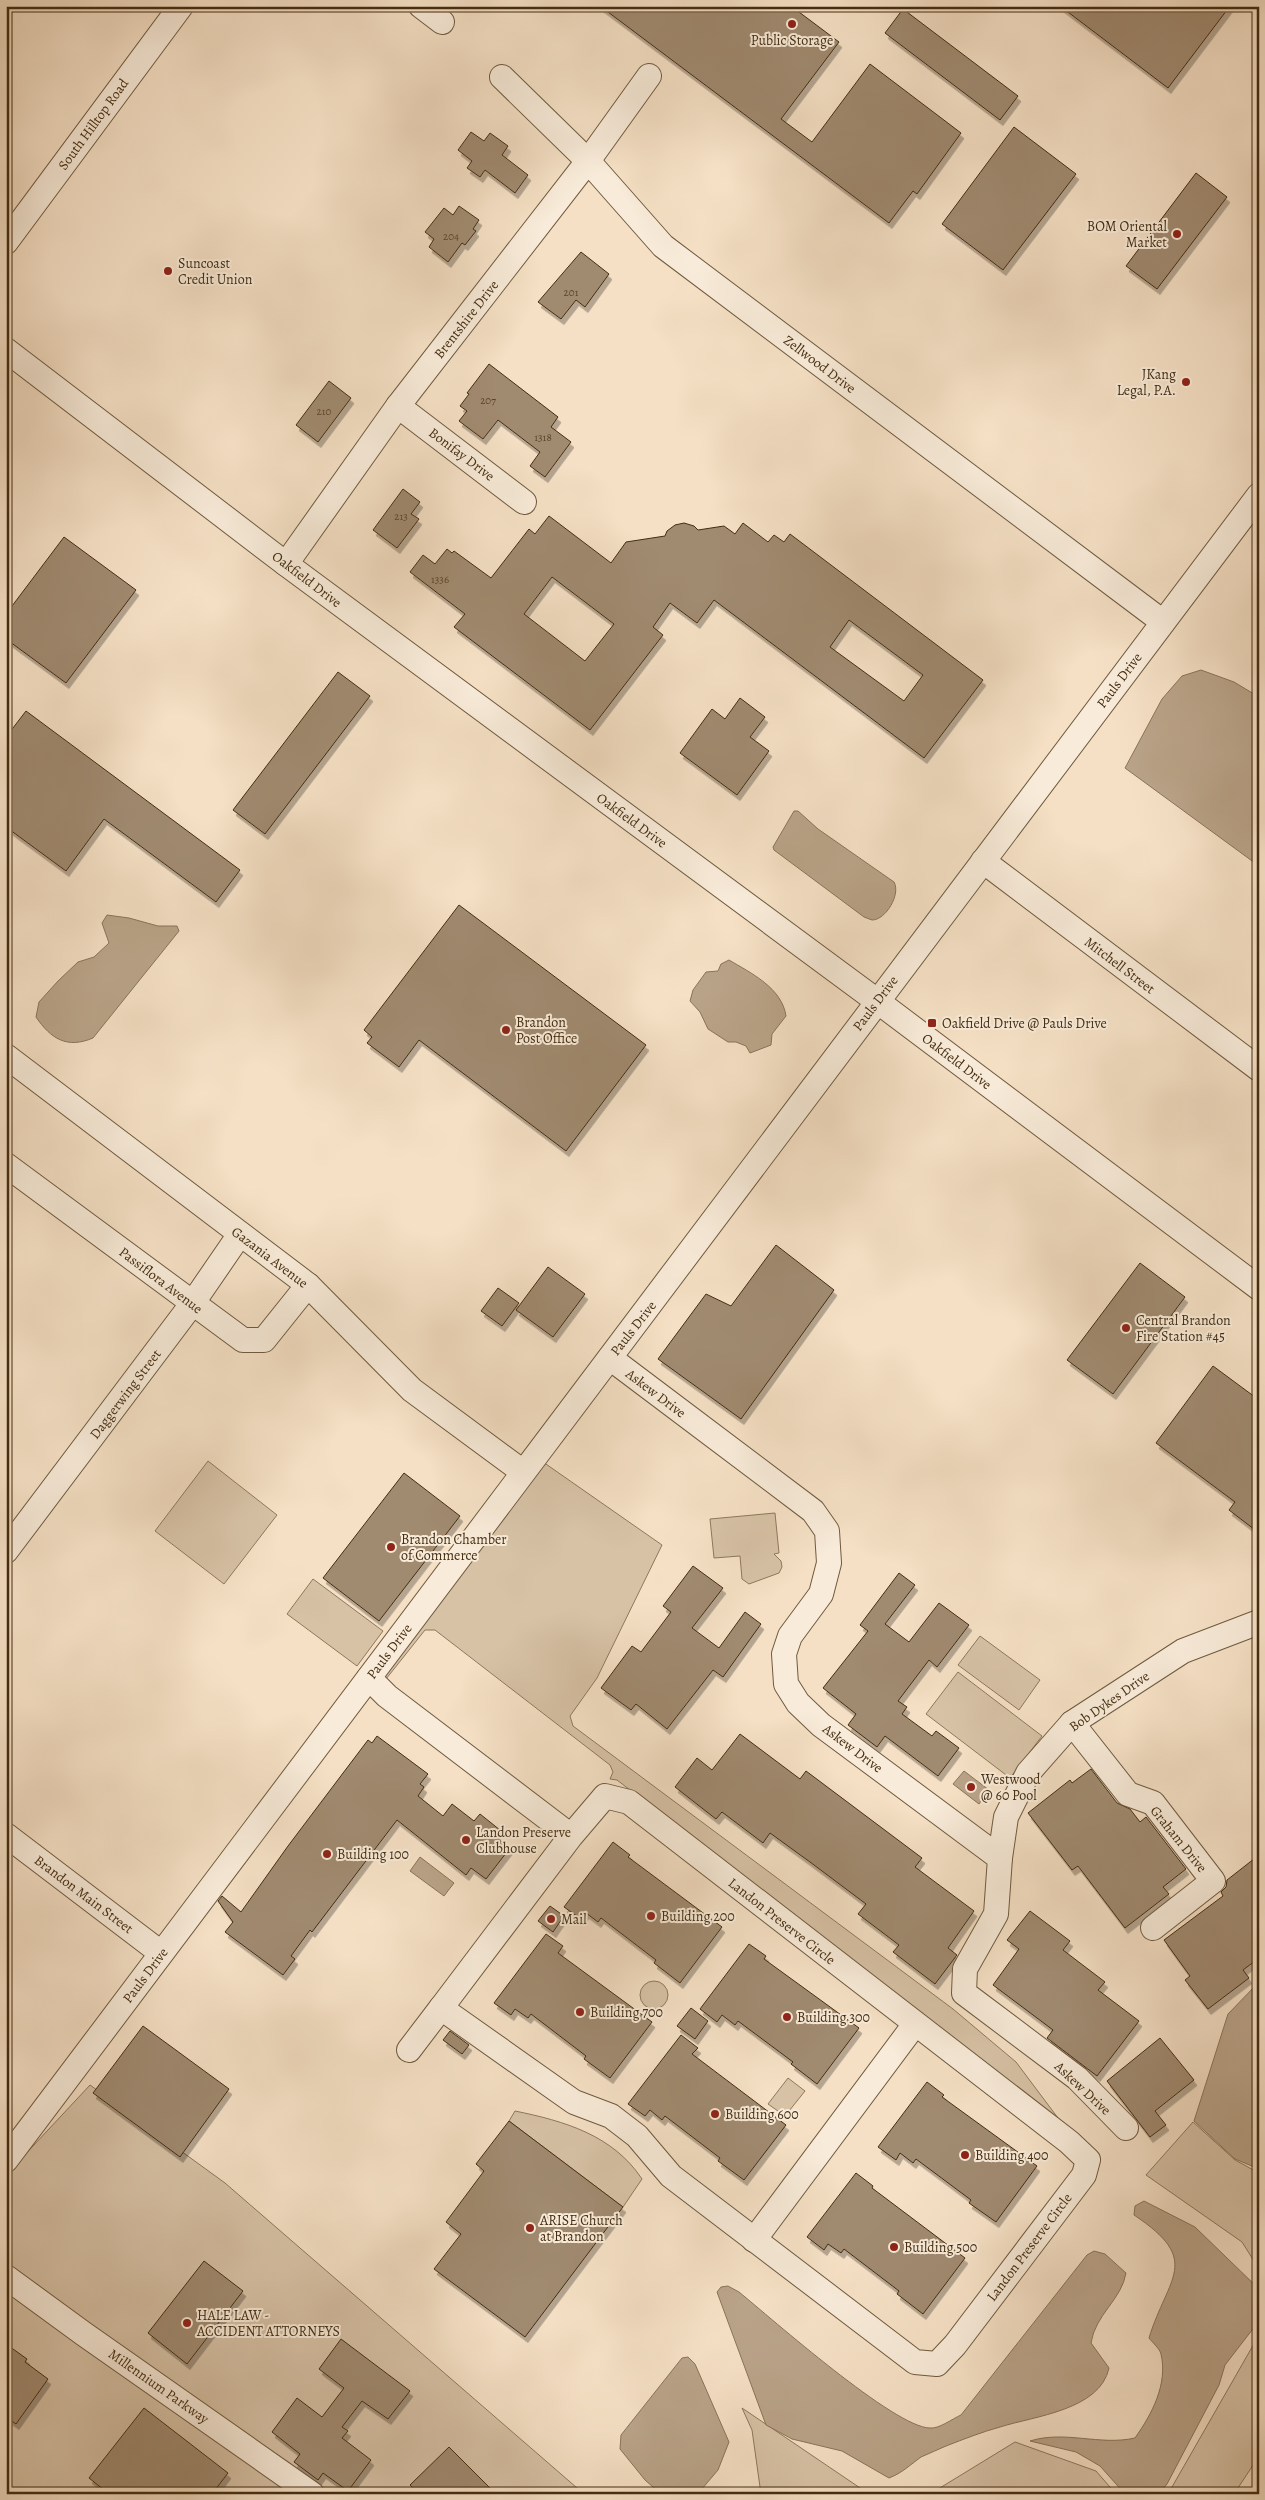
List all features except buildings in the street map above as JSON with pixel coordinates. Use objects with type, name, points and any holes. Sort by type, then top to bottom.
[{"type":"street","name":"South Hilltop Road","points":[[6,242],[181,6]]},
{"type":"street","points":[[421,6],[442,22]]},
{"type":"street","name":"Brentshire Drive","points":[[286,564],[398,406],[588,161],[649,76]]},
{"type":"street","name":"Zellwood Drive","points":[[502,77],[588,161],[663,246],[1163,622]]},
{"type":"street","name":"Oakfield Drive","points":[[6,350],[286,564],[877,1000],[1259,1288]]},
{"type":"street","name":"Bonifay Drive","points":[[398,406],[524,502]]},
{"type":"street","name":"Pauls Drive","points":[[6,2160],[523,1472],[666,1286],[877,1000],[1259,495]]},
{"type":"street","name":"Mitchell Street","points":[[983,861],[1259,1069]]},
{"type":"street","name":"Gazania Avenue","points":[[6,1057],[308,1285],[412,1390],[523,1472]]},
{"type":"street","name":"Passiflora Avenue","points":[[6,1165],[243,1340],[264,1340],[308,1285]]},
{"type":"street","name":"Daggerwing Street","points":[[6,1551],[192,1304],[240,1234]]},
{"type":"street","name":"Askew Drive","points":[[610,1358],[813,1511],[827,1531],[829,1563],[821,1594],[790,1636],[784,1654],[786,1684],[798,1703],[821,1725],[1000,1858],[996,1914],[965,1970],[964,1993],[1077,2078],[1126,2128]]},
{"type":"street","name":"Bob Dykes Drive","points":[[1000,1858],[1006,1817],[1028,1774],[1072,1723],[1183,1651],[1259,1622]]},
{"type":"street","points":[[369,1678],[387,1696],[571,1836]]},
{"type":"street","name":"Graham Drive","points":[[1072,1723],[1128,1794],[1153,1803],[1213,1881],[1153,1928]]},
{"type":"street","name":"Landon Preserve Circle","points":[[409,2050],[571,1836],[606,1796],[629,1802],[1069,2142],[1088,2160],[1084,2175],[955,2345],[937,2364],[915,2362],[671,2176],[637,2136],[611,2116],[574,2102],[441,2008]]},
{"type":"street","name":"Brandon Main Street","points":[[6,1834],[161,1953]]},
{"type":"street","points":[[754,2240],[915,2024]]},
{"type":"street","name":"Millennium Parkway","points":[[6,2277],[312,2494]]},
{"type":"shaded area","points":[[1201,670],[1234,682],[1259,697],[1259,866],[1125,768],[1162,699],[1182,676]]},
{"type":"shaded area","points":[[794,811],[798,811],[818,829],[894,882],[896,887],[894,899],[891,906],[882,916],[872,920],[864,917],[774,850],[773,847]]},
{"type":"shaded area","points":[[107,915],[129,918],[158,926],[177,926],[179,931],[93,1038],[75,1042],[60,1040],[48,1031],[36,1017],[39,1002],[78,962],[94,957],[109,943],[102,923]]},
{"type":"shaded area","points":[[729,960],[756,976],[772,989],[783,1006],[786,1016],[772,1034],[771,1045],[750,1053],[746,1046],[736,1042],[728,1042],[708,1029],[700,1012],[690,1001],[693,990],[706,972],[718,971],[721,964]]},
{"type":"shaded area","points":[[208,1461],[277,1515],[224,1584],[155,1531]]},
{"type":"shaded area","points":[[543,1462],[662,1545],[597,1678],[570,1716],[573,1726],[953,2009],[1016,2062],[1061,2122],[617,1780],[610,1779],[613,1772],[610,1765],[435,1630],[425,1630],[386,1679],[383,1676]]},
{"type":"shaded area","points":[[775,1513],[779,1553],[774,1554],[781,1561],[782,1567],[779,1573],[749,1584],[742,1579],[740,1556],[714,1558],[710,1519]]},
{"type":"shaded area","points":[[313,1579],[383,1631],[357,1666],[287,1614]]},
{"type":"shaded area","points":[[980,1636],[1040,1680],[1019,1710],[958,1665]]},
{"type":"shaded area","points":[[958,1672],[1042,1736],[1010,1778],[926,1714]]},
{"type":"shaded area","name":"Westwood @ 60 Pool","points":[[964,1771],[989,1790],[979,1804],[953,1784]]},
{"type":"shaded area","points":[[420,1857],[454,1883],[444,1896],[410,1871]]},
{"type":"shaded area","points":[[654,1981],[664,1985],[668,1995],[664,2005],[654,2009],[644,2005],[640,1995],[644,1985]]},
{"type":"shaded area","points":[[1259,1982],[1259,2169],[1235,2159],[1194,2121],[1228,2014]]},
{"type":"shaded area","points":[[788,2078],[805,2091],[785,2116],[768,2104]]},
{"type":"shaded area","points":[[90,2085],[225,2183],[584,2494],[6,2494],[6,2175]]},
{"type":"shaded area","points":[[515,2111],[569,2125],[586,2132],[617,2151],[642,2179],[623,2207],[509,2121]]},
{"type":"shaded area","points":[[1193,2122],[1235,2160],[1259,2173],[1259,2269],[1242,2242],[1146,2175]]},
{"type":"shaded area","points":[[1144,2201],[1195,2227],[1259,2289],[1259,2321],[1225,2365],[1219,2385],[1167,2484],[1159,2494],[1125,2494],[1100,2466],[1076,2452],[1030,2441],[1056,2437],[1109,2440],[1135,2438],[1153,2409],[1160,2387],[1163,2365],[1158,2348],[1149,2338],[1171,2284],[1174,2258],[1168,2245],[1155,2231],[1134,2215],[1135,2206]]},
{"type":"shaded area","points":[[1094,2251],[1105,2254],[1126,2273],[1124,2282],[1093,2333],[1091,2343],[1109,2368],[1103,2382],[1093,2393],[1080,2402],[1047,2415],[993,2429],[946,2446],[921,2457],[889,2478],[842,2451],[792,2439],[766,2425],[717,2292],[721,2287],[728,2286],[739,2292],[833,2370],[863,2392],[913,2423],[934,2428],[961,2415],[1087,2255]]},
{"type":"shaded area","points":[[1259,2335],[1259,2456],[1234,2494],[1168,2494]]},
{"type":"shaded area","points":[[688,2357],[695,2364],[729,2442],[718,2470],[701,2490],[661,2494],[645,2480],[620,2449],[621,2435],[682,2358]]},
{"type":"shaded area","points":[[742,2408],[869,2494],[761,2494],[752,2430]]},
{"type":"shaded area","points":[[1015,2442],[1096,2471],[1116,2494],[930,2494]]},
{"type":"place","name":"Public Storage","points":[[792,24]]},
{"type":"place","name":"BOM Oriental Market","points":[[1177,234]]},
{"type":"place","name":"Suncoast Credit Union","points":[[168,271]]},
{"type":"place","name":"JKang Legal, P.A.","points":[[1186,382]]},
{"type":"place","name":"Oakfield Drive @ Pauls Drive","points":[[932,1023]]},
{"type":"place","name":"Brandon Post Office","points":[[506,1030]]},
{"type":"place","name":"Central Brandon Fire Station #45","points":[[1126,1328]]},
{"type":"place","name":"Brandon Chamber of Commerce","points":[[391,1547]]},
{"type":"place","name":"Westwood @ 60 Pool","points":[[971,1787]]},
{"type":"place","name":"Landon Preserve Clubhouse","points":[[466,1840]]},
{"type":"place","name":"Building 100","points":[[327,1854]]},
{"type":"place","name":"Building 200","points":[[651,1916]]},
{"type":"place","name":"Mail","points":[[551,1919]]},
{"type":"place","name":"Building 700","points":[[580,2012]]},
{"type":"place","name":"Building 300","points":[[787,2017]]},
{"type":"place","name":"Building 600","points":[[715,2114]]},
{"type":"place","name":"Building 400","points":[[965,2155]]},
{"type":"place","name":"ARISE Church at Brandon","points":[[530,2228]]},
{"type":"place","name":"Building 500","points":[[894,2247]]},
{"type":"place","name":"HALE LAW - ACCIDENT ATTORNEYS","points":[[187,2323]]}]
